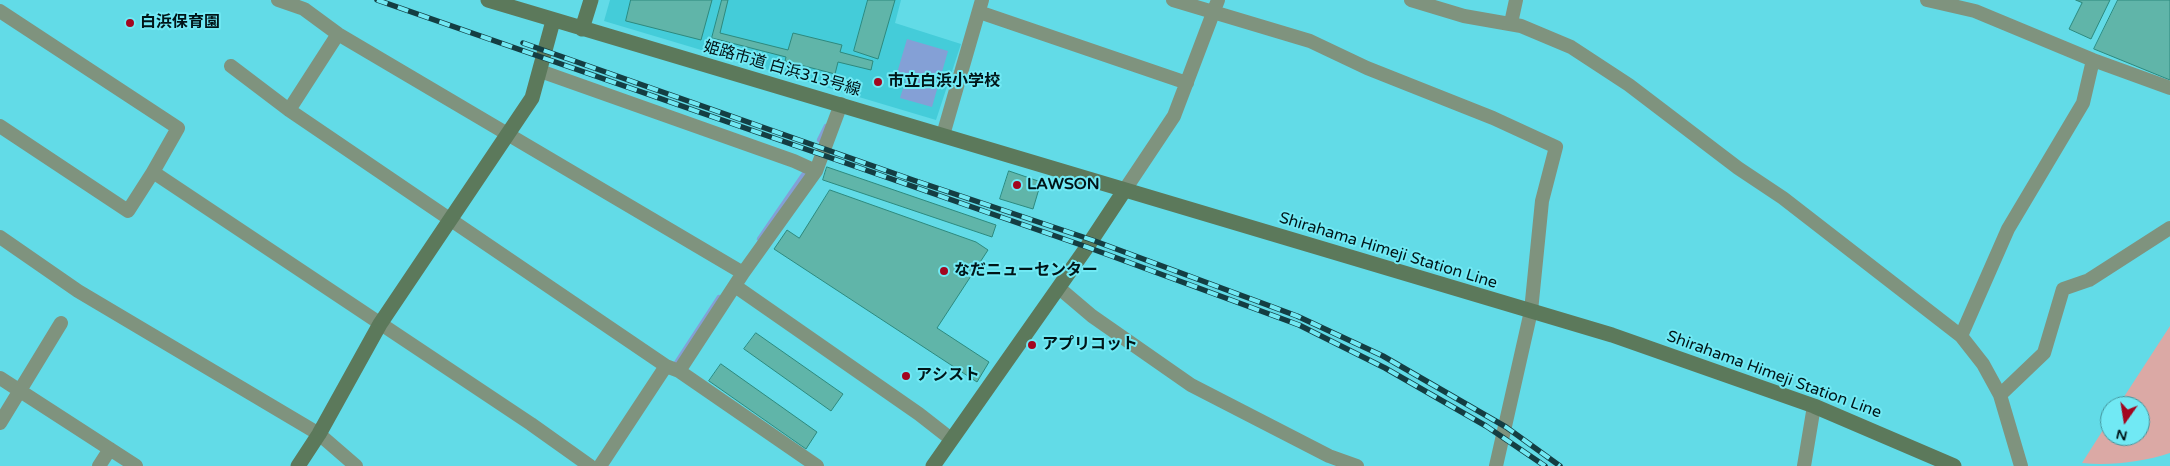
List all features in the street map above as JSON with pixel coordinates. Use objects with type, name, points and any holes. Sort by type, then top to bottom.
[{"type":"street","points":[[278,0],[304,10],[338,34],[744,273]]},
{"type":"street","name":"姫路市道 白浜313号線","points":[[488,0],[582,30],[841,104],[1124,190]]},
{"type":"street","points":[[582,30],[590,0]]},
{"type":"street","points":[[1173,0],[1216,6],[1310,41],[1366,68],[1493,118],[1556,147],[1542,202],[1531,311],[1496,466]]},
{"type":"street","points":[[1411,0],[1464,16],[1511,24],[1571,46],[1629,85],[1738,168],[1783,198],[1961,336],[1983,364],[2000,395],[2021,466]]},
{"type":"street","points":[[1511,24],[1516,0]]},
{"type":"street","points":[[1927,0],[1976,5],[2093,60],[2170,88]]},
{"type":"street","points":[[944,135],[981,6],[1187,83]]},
{"type":"street","points":[[933,466],[1059,288],[1174,116],[1216,6]]},
{"type":"street","points":[[0,11],[178,128],[153,172],[128,210],[0,126]]},
{"type":"street","points":[[298,466],[319,434],[380,324],[532,98],[553,21]]},
{"type":"street","points":[[289,110],[338,34]]},
{"type":"street","points":[[1961,336],[2008,229],[2082,104],[2093,60]]},
{"type":"street","points":[[230,66],[289,110],[817,466]]},
{"type":"street","points":[[540,71],[794,161],[816,171]]},
{"type":"street","points":[[600,466],[735,286],[816,171],[841,104]]},
{"type":"street","points":[[153,172],[590,466]]},
{"type":"street","name":"Shirahama Himeji Station Line","points":[[1124,190],[1621,338],[1814,406],[1954,466]]},
{"type":"street","points":[[2000,395],[2044,353],[2064,289],[2088,280],[2170,228]]},
{"type":"street","points":[[0,237],[78,291],[319,434],[356,466]]},
{"type":"street","points":[[735,286],[919,414],[951,440]]},
{"type":"street","points":[[1059,288],[1092,316],[1191,385],[1329,456],[1357,466]]},
{"type":"street","points":[[0,423],[61,323]]},
{"type":"street","points":[[0,378],[136,466]]},
{"type":"street","points":[[1804,466],[1814,406]]},
{"type":"street","points":[[99,466],[110,449]]},
{"type":"shaded area","name":"市立白浜小学校","points":[[610,0],[901,0],[895,23],[961,44],[936,120],[604,21]]},
{"type":"shaded area","points":[[907,39],[948,51],[932,107],[900,98],[907,76],[897,73]]},
{"type":"shaded area","points":[[2170,326],[2170,453],[2126,463],[2082,463],[2100,435],[2100,446],[2150,446],[2150,396],[2124,396]]},
{"type":"building","points":[[631,0],[712,0],[701,40],[626,21]]},
{"type":"building","points":[[722,0],[728,0],[720,33],[788,50],[793,33],[842,45],[840,52],[873,61],[871,70],[838,62],[835,74],[785,61],[786,57],[712,38]]},
{"type":"building","points":[[868,0],[895,0],[878,59],[854,51]]},
{"type":"building","points":[[2076,0],[2110,0],[2091,39],[2069,29],[2082,3]]},
{"type":"building","points":[[2118,0],[2170,0],[2170,80],[2094,49]]},
{"type":"building","points":[[827,167],[996,225],[992,237],[823,180]]},
{"type":"building","points":[[1009,171],[1041,182],[1033,209],[1000,199]]},
{"type":"building","points":[[830,190],[976,242],[988,250],[937,328],[989,362],[977,382],[774,249],[787,230],[799,238]]},
{"type":"building","points":[[756,333],[843,394],[831,411],[744,349]]},
{"type":"building","points":[[721,364],[817,432],[806,449],[709,381]]},
{"type":"waterway","points":[[819,140],[826,126]]},
{"type":"waterway","points":[[759,239],[805,172]]},
{"type":"waterway","points":[[674,366],[719,297]]},
{"type":"railway","points":[[377,0],[1087,247],[1299,325],[1385,368],[1486,426],[1545,466]]},
{"type":"railway","points":[[523,43],[913,180],[1092,240],[1297,316],[1383,356],[1506,427],[1560,466]]},
{"type":"place","name":"白浜保育園","points":[[130,23]]},
{"type":"place","name":"市立白浜小学校","points":[[878,82]]},
{"type":"place","name":"LAWSON","points":[[1017,185]]},
{"type":"place","name":"なだニューセンター","points":[[944,271]]},
{"type":"place","name":"アプリコット","points":[[1032,345]]},
{"type":"place","name":"アシスト","points":[[906,376]]}]
